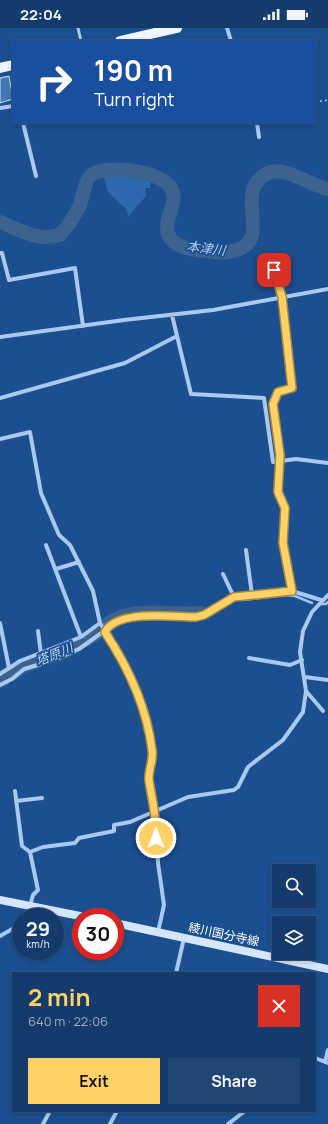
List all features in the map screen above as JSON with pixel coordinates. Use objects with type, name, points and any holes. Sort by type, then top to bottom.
[{"type":"main road","points":[[128,40],[153,37],[177,28]]},
{"type":"main road","points":[[0,68],[12,65]]},
{"type":"main road","points":[[0,900],[72,914]]},
{"type":"main road","name":"綾川国分寺線","points":[[124,926],[328,969]]},
{"type":"street","points":[[227,28],[231,40]]},
{"type":"street","points":[[0,108],[12,106]]},
{"type":"street","points":[[24,124],[36,176]]},
{"type":"street","points":[[257,124],[259,137]]},
{"type":"street","points":[[0,253],[2,253],[9,280],[75,268],[83,326]]},
{"type":"street","points":[[262,260],[270,257],[282,297],[292,388],[278,392],[273,404],[280,455],[278,492],[285,508],[283,543],[292,591]]},
{"type":"street","points":[[0,337],[124,320],[213,310],[328,289]]},
{"type":"street","points":[[172,315],[191,394],[264,398],[273,462],[296,459],[328,463]]},
{"type":"street","points":[[0,398],[125,363],[176,336]]},
{"type":"street","points":[[0,439],[30,432],[41,493],[59,536],[70,545],[93,591],[100,623],[128,670],[147,720],[153,752],[149,778],[155,811],[158,863],[164,905],[158,933]]},
{"type":"street","points":[[46,545],[81,637]]},
{"type":"street","points":[[246,550],[252,595]]},
{"type":"street","points":[[56,570],[79,562]]},
{"type":"street","points":[[223,574],[234,597]]},
{"type":"street","points":[[0,685],[12,679],[24,669],[54,660],[79,649],[105,632],[121,619],[135,616],[196,617],[204,615],[234,597],[292,591],[321,600]]},
{"type":"street","points":[[30,852],[43,847],[75,843],[79,838],[114,831],[114,825],[130,822],[188,797],[234,790],[238,787],[248,767],[283,740],[303,712],[306,691],[301,642],[303,631],[312,612],[321,600],[327,597]]},
{"type":"street","points":[[0,623],[9,668]]},
{"type":"street","points":[[12,679],[2,674],[20,661],[81,637],[100,623]]},
{"type":"street","points":[[38,631],[41,654]]},
{"type":"street","points":[[249,658],[290,665],[302,660]]},
{"type":"street","points":[[304,677],[328,680]]},
{"type":"street","points":[[306,691],[323,711]]},
{"type":"street","points":[[15,791],[22,846],[30,852],[38,890],[33,895],[30,906]]},
{"type":"street","points":[[16,801],[42,798]]},
{"type":"street","points":[[0,936],[12,929]]},
{"type":"street","points":[[176,972],[184,938]]},
{"type":"street","points":[[316,1058],[326,1063],[328,1050]]},
{"type":"street","points":[[43,1124],[49,1112]]},
{"type":"street","points":[[110,1124],[116,1112]]},
{"type":"street","points":[[228,1124],[244,1112]]},
{"type":"lane","points":[[78,28],[81,40]]},
{"type":"path","points":[[316,102],[328,100]]},
{"type":"shaded area","points":[[130,175],[150,180],[150,188],[145,188],[146,196],[128,217],[127,210],[108,192],[104,177]]},
{"type":"building","points":[[9,76],[12,99],[0,103],[0,78]]},
{"type":"waterway","name":"本津川","points":[[0,222],[37,236],[52,237],[60,235],[78,209],[86,182],[90,176],[97,172],[107,170],[132,171],[157,177],[166,182],[171,188],[173,200],[168,218],[167,230],[172,241],[189,249],[226,252],[236,250],[246,245],[251,237],[253,228],[252,195],[255,185],[263,176],[273,171],[283,172],[328,189]]},
{"type":"waterway","name":"塔原川","points":[[242,600],[286,595],[295,596],[312,603]]},
{"type":"waterway","name":"塔原川","points":[[320,604],[326,604],[328,602]]},
{"type":"waterway","name":"塔原川","points":[[107,624],[117,618],[140,613],[202,613]]},
{"type":"waterway","name":"塔原川","points":[[12,674],[21,667],[64,652],[96,634]]},
{"type":"route","points":[[156,838],[157,823],[149,778],[153,752],[147,720],[128,670],[105,630],[121,619],[135,616],[196,617],[204,615],[234,597],[292,591],[283,543],[285,508],[278,492],[280,455],[273,404],[278,392],[292,388],[282,297],[274,270]]}]
